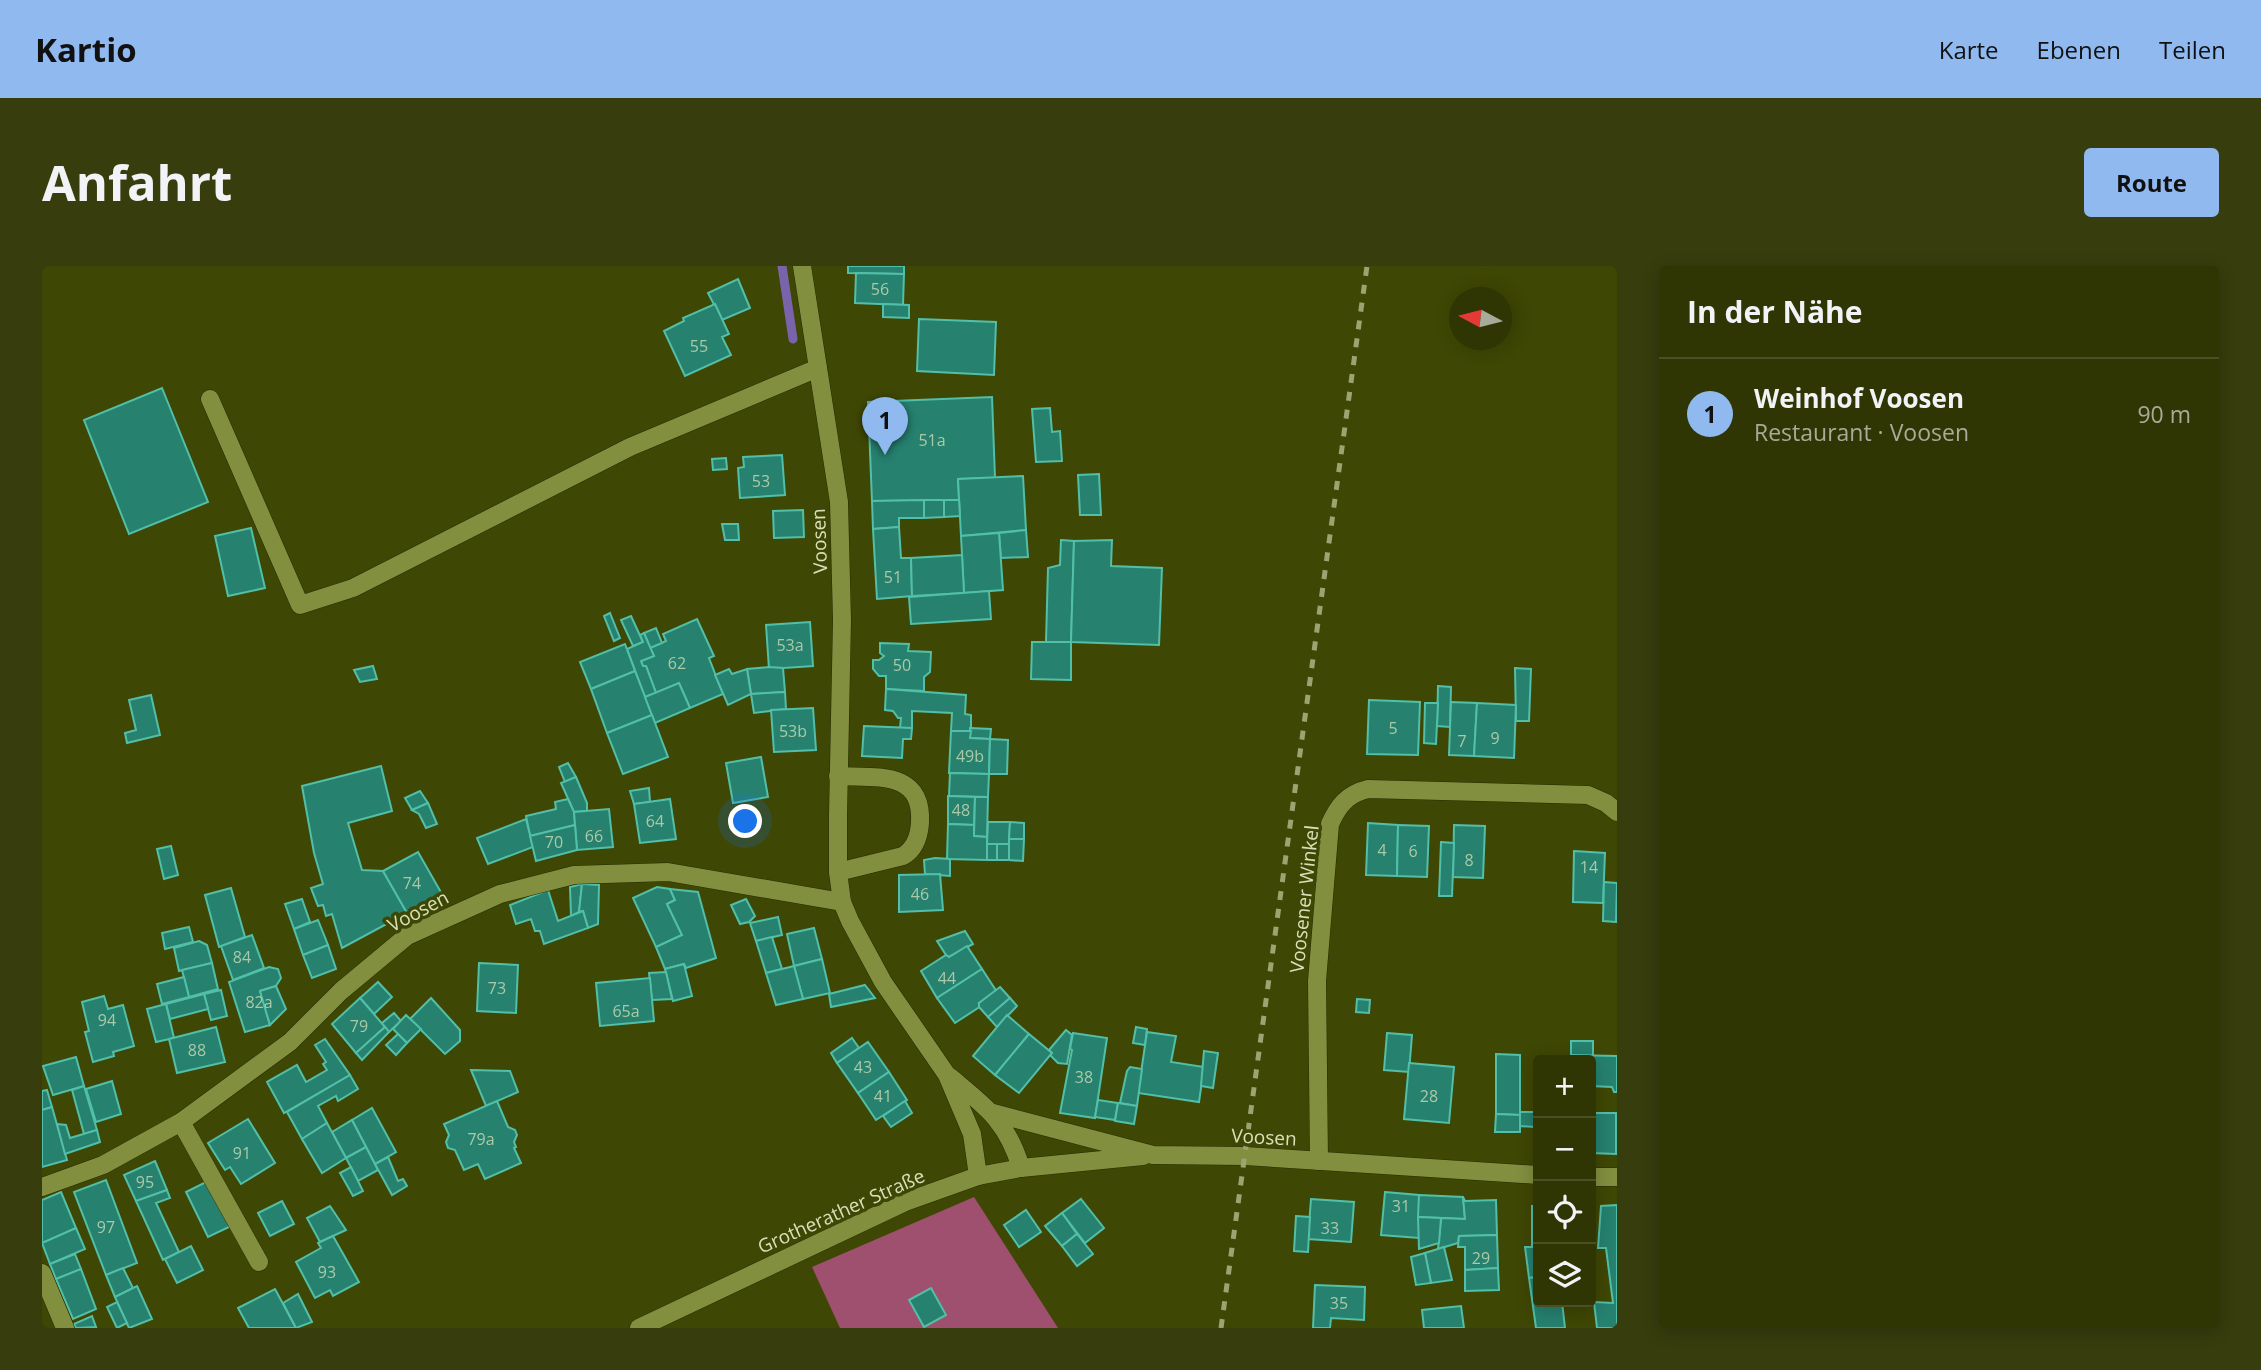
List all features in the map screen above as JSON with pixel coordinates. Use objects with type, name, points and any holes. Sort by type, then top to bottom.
[{"type":"street","name":"Voosen","points":[[802,266],[839,502],[842,620],[838,872],[842,902],[883,982],[947,1075],[972,1134],[978,1176]]},
{"type":"street","points":[[210,399],[300,605],[360,584],[630,447],[818,368]]},
{"type":"street","points":[[838,776],[886,778],[904,783],[916,796],[920,809],[919,836],[910,852],[838,872]]},
{"type":"street","name":"Voosener Winkel","points":[[1319,1161],[1317,981],[1330,824],[1343,802],[1357,792],[1368,789],[1576,794],[1588,795],[1606,803],[1617,812]]},
{"type":"street","name":"Voosen","points":[[42,1188],[103,1165],[180,1122],[290,1042],[341,991],[407,936],[499,894],[574,875],[668,872],[842,902]]},
{"type":"street","points":[[947,1075],[993,1113],[1009,1137],[1021,1168]]},
{"type":"street","name":"Voosen","points":[[993,1113],[1153,1155],[1245,1156],[1533,1175]]},
{"type":"street","points":[[180,1122],[259,1262]]},
{"type":"street","name":"Grotherather Straße","points":[[639,1328],[905,1202],[978,1176],[1021,1168],[1153,1155]]},
{"type":"street","points":[[1596,1177],[1617,1177]]},
{"type":"street","points":[[42,1273],[65,1328]]},
{"type":"shaded area","points":[[974,1197],[1058,1328],[840,1328],[812,1267]]},
{"type":"building","points":[[848,266],[904,266],[904,274],[848,273]]},
{"type":"building","points":[[856,273],[904,274],[903,305],[855,303]]},
{"type":"building","points":[[738,279],[750,308],[722,320],[708,293]]},
{"type":"building","points":[[715,304],[729,334],[722,337],[731,355],[685,376],[664,331],[684,321],[683,318]]},
{"type":"building","points":[[883,304],[909,305],[909,318],[883,317]]},
{"type":"building","points":[[919,319],[996,322],[994,375],[917,371]]},
{"type":"building","points":[[162,388],[208,502],[129,534],[84,420]]},
{"type":"building","points":[[992,397],[995,478],[958,479],[959,500],[872,501],[868,402]]},
{"type":"building","points":[[1050,408],[1052,432],[1060,431],[1062,461],[1036,462],[1032,409]]},
{"type":"building","points":[[782,455],[785,495],[740,498],[738,468],[744,467],[743,457]]},
{"type":"building","points":[[726,458],[727,469],[713,470],[712,459]]},
{"type":"building","points":[[1099,474],[1101,515],[1080,515],[1078,475]]},
{"type":"building","points":[[1023,476],[1026,530],[961,536],[958,479]]},
{"type":"building","points":[[924,500],[944,500],[944,517],[924,518]]},
{"type":"building","points":[[924,500],[924,518],[899,518],[899,527],[873,529],[872,501]]},
{"type":"building","points":[[944,500],[959,500],[960,516],[944,517]]},
{"type":"building","points":[[803,510],[804,537],[774,538],[773,511]]},
{"type":"building","points":[[722,524],[738,524],[739,540],[725,540]]},
{"type":"building","points":[[899,527],[901,558],[911,558],[912,596],[877,599],[873,529]]},
{"type":"building","points":[[251,528],[265,588],[228,596],[215,536]]},
{"type":"building","points":[[1026,530],[1028,557],[1001,558],[999,533]]},
{"type":"building","points":[[999,533],[1003,590],[964,593],[961,536]]},
{"type":"building","points":[[1061,540],[1074,541],[1071,642],[1046,642],[1048,568],[1060,565]]},
{"type":"building","points":[[1112,540],[1111,566],[1162,568],[1159,645],[1071,642],[1074,541]]},
{"type":"building","points":[[962,555],[964,593],[912,596],[911,558]]},
{"type":"building","points":[[989,591],[991,619],[911,624],[909,597]]},
{"type":"building","points":[[610,613],[620,638],[614,641],[604,616]]},
{"type":"building","points":[[631,616],[643,642],[633,646],[621,620]]},
{"type":"building","points":[[697,619],[714,656],[709,658],[723,694],[690,708],[679,683],[656,693],[646,666],[643,666],[641,661],[654,656],[650,648],[666,641],[663,634]]},
{"type":"building","points":[[810,622],[813,666],[769,669],[766,625]]},
{"type":"building","points":[[656,628],[662,643],[650,648],[644,633]]},
{"type":"building","points":[[644,633],[654,656],[641,661],[643,666],[646,666],[656,693],[645,697],[627,649],[643,642],[640,635]]},
{"type":"building","points":[[1032,642],[1071,642],[1071,680],[1031,679]]},
{"type":"building","points":[[880,643],[909,644],[908,651],[931,652],[930,672],[924,677],[924,691],[886,689],[886,676],[879,676],[873,669],[873,660],[884,656],[880,653]]},
{"type":"building","points":[[625,644],[635,671],[591,689],[580,662]]},
{"type":"building","points":[[373,666],[377,679],[360,682],[354,670]]},
{"type":"building","points":[[783,668],[785,692],[751,694],[747,669]]},
{"type":"building","points":[[1515,668],[1531,669],[1529,721],[1516,721]]},
{"type":"building","points":[[729,669],[732,674],[747,669],[751,694],[728,705],[715,675]]},
{"type":"building","points":[[635,671],[652,715],[607,733],[591,689]]},
{"type":"building","points":[[679,683],[690,708],[655,723],[645,697]]},
{"type":"building","points":[[1438,686],[1451,687],[1450,727],[1437,726]]},
{"type":"building","points":[[886,689],[966,695],[965,714],[971,715],[971,731],[951,731],[952,713],[912,711],[912,728],[900,728],[901,718],[893,711],[885,710]]},
{"type":"building","points":[[785,692],[786,709],[754,713],[751,694]]},
{"type":"building","points":[[151,695],[160,735],[127,743],[125,733],[136,730],[129,700]]},
{"type":"building","points":[[1369,700],[1420,702],[1418,755],[1367,754]]},
{"type":"building","points":[[1451,702],[1477,703],[1474,756],[1449,755]]},
{"type":"building","points":[[1425,703],[1438,703],[1436,744],[1424,743]]},
{"type":"building","points":[[1477,703],[1516,705],[1514,758],[1474,756]]},
{"type":"building","points":[[813,708],[816,750],[774,752],[771,710]]},
{"type":"building","points":[[652,715],[668,757],[623,774],[607,733]]},
{"type":"building","points":[[864,726],[912,728],[911,739],[903,739],[902,758],[862,756]]},
{"type":"building","points":[[970,728],[991,729],[990,739],[970,738]]},
{"type":"building","points":[[951,731],[971,731],[970,738],[990,739],[989,774],[949,773]]},
{"type":"building","points":[[990,739],[1008,740],[1007,774],[989,774]]},
{"type":"building","points":[[761,757],[768,797],[733,803],[726,763]]},
{"type":"building","points":[[568,763],[576,777],[565,782],[559,767]]},
{"type":"building","points":[[381,766],[392,811],[348,823],[362,870],[383,871],[407,913],[342,948],[332,914],[326,916],[323,905],[318,906],[311,888],[323,884],[314,853],[302,786]]},
{"type":"building","points":[[950,773],[989,774],[988,797],[949,796]]},
{"type":"building","points":[[576,777],[587,803],[587,811],[574,812],[561,783]]},
{"type":"building","points":[[649,788],[650,802],[634,804],[630,791]]},
{"type":"building","points":[[420,791],[428,803],[412,810],[405,798]]},
{"type":"building","points":[[948,796],[975,797],[974,825],[948,824]]},
{"type":"building","points":[[975,797],[988,797],[987,837],[974,836]]},
{"type":"building","points":[[568,799],[574,812],[575,825],[530,836],[526,816],[556,809],[555,802]]},
{"type":"building","points":[[670,799],[676,839],[640,843],[634,804]]},
{"type":"building","points":[[428,803],[437,824],[426,828],[419,814],[412,810]]},
{"type":"building","points":[[609,809],[613,847],[577,850],[574,812]]},
{"type":"building","points":[[526,819],[533,847],[488,864],[477,838]]},
{"type":"building","points":[[988,822],[1010,822],[1009,844],[987,844]]},
{"type":"building","points":[[1010,822],[1024,823],[1024,839],[1009,839]]},
{"type":"building","points":[[1368,823],[1398,825],[1397,876],[1366,875]]},
{"type":"building","points":[[948,824],[974,825],[974,836],[987,837],[987,860],[947,859]]},
{"type":"building","points":[[575,825],[577,850],[536,861],[530,836]]},
{"type":"building","points":[[1398,825],[1429,826],[1427,877],[1397,876]]},
{"type":"building","points":[[1454,825],[1485,826],[1483,878],[1453,877]]},
{"type":"building","points":[[1009,839],[1024,839],[1023,861],[1009,860]]},
{"type":"building","points":[[1441,842],[1454,843],[1452,896],[1439,896]]},
{"type":"building","points":[[987,844],[997,844],[997,860],[987,860]]},
{"type":"building","points":[[997,844],[1009,844],[1009,860],[997,860]]},
{"type":"building","points":[[171,846],[178,875],[164,879],[157,849]]},
{"type":"building","points":[[1574,851],[1605,853],[1603,903],[1573,902]]},
{"type":"building","points":[[418,852],[442,894],[407,913],[383,871]]},
{"type":"building","points":[[950,859],[950,876],[925,874],[924,860]]},
{"type":"building","points":[[940,874],[943,910],[899,912],[899,875]]},
{"type":"building","points":[[1604,882],[1617,883],[1616,922],[1603,921]]},
{"type":"building","points":[[582,884],[579,912],[571,916],[570,887]]},
{"type":"building","points":[[582,884],[599,885],[598,924],[588,928],[583,911],[579,912]]},
{"type":"building","points":[[657,887],[670,889],[675,900],[667,904],[682,935],[656,947],[633,898]]},
{"type":"building","points":[[231,888],[245,937],[219,947],[205,895]]},
{"type":"building","points":[[670,889],[698,892],[716,958],[686,968],[684,964],[665,969],[656,947],[682,935],[667,904],[675,900]]},
{"type":"building","points":[[548,890],[558,921],[583,911],[588,928],[544,944],[540,931],[535,931],[531,919],[516,924],[510,905]]},
{"type":"building","points":[[302,899],[310,922],[294,929],[285,904]]},
{"type":"building","points":[[746,899],[755,916],[749,922],[740,924],[731,905]]},
{"type":"building","points":[[778,917],[782,935],[756,941],[750,923]]},
{"type":"building","points":[[318,920],[328,945],[303,955],[294,929]]},
{"type":"building","points":[[189,927],[193,942],[165,949],[162,933]]},
{"type":"building","points":[[814,928],[822,959],[794,966],[787,934]]},
{"type":"building","points":[[965,931],[973,944],[949,957],[946,955],[937,941]]},
{"type":"building","points":[[252,935],[264,968],[233,980],[221,946]]},
{"type":"building","points":[[772,937],[782,969],[766,973],[756,941]]},
{"type":"building","points":[[199,941],[207,945],[212,963],[179,971],[174,948]]},
{"type":"building","points":[[328,945],[336,969],[312,978],[303,955]]},
{"type":"building","points":[[967,946],[982,969],[937,998],[921,971],[946,955],[949,957]]},
{"type":"building","points":[[822,959],[830,993],[803,999],[794,966]]},
{"type":"building","points":[[212,963],[218,989],[189,997],[182,970]]},
{"type":"building","points":[[479,963],[518,965],[516,1013],[477,1011]]},
{"type":"building","points":[[684,964],[692,996],[673,1001],[665,969]]},
{"type":"building","points":[[794,966],[803,999],[776,1005],[766,973]]},
{"type":"building","points":[[269,967],[278,969],[281,978],[276,986],[260,991],[270,1025],[245,1032],[229,982]]},
{"type":"building","points":[[982,969],[997,992],[955,1023],[937,998]]},
{"type":"building","points":[[666,972],[672,999],[652,1000],[649,973]]},
{"type":"building","points":[[184,977],[189,997],[162,1004],[157,984]]},
{"type":"building","points":[[650,978],[654,1021],[600,1026],[596,983]]},
{"type":"building","points":[[378,982],[392,997],[374,1014],[360,998]]},
{"type":"building","points":[[865,985],[875,998],[831,1007],[829,994]]},
{"type":"building","points":[[276,986],[286,1009],[270,1025],[260,991]]},
{"type":"building","points":[[1000,987],[1010,998],[988,1017],[979,1007],[979,1003]]},
{"type":"building","points":[[221,990],[227,1016],[211,1020],[204,994]]},
{"type":"building","points":[[204,994],[208,1009],[170,1019],[166,1004]]},
{"type":"building","points":[[104,996],[108,1009],[123,1005],[134,1046],[93,1062],[85,1032],[89,1031],[82,1002]]},
{"type":"building","points":[[360,998],[385,1027],[356,1053],[332,1024]]},
{"type":"building","points":[[431,998],[460,1030],[460,1041],[445,1054],[410,1019]]},
{"type":"building","points":[[1010,998],[1017,1006],[997,1027],[988,1017]]},
{"type":"building","points":[[1357,999],[1370,1000],[1369,1013],[1356,1012]]},
{"type":"building","points":[[166,1004],[174,1038],[156,1042],[147,1009]]},
{"type":"building","points":[[394,1013],[401,1021],[389,1032],[382,1023]]},
{"type":"building","points":[[406,1015],[421,1029],[407,1043],[393,1029]]},
{"type":"building","points":[[1007,1015],[1029,1034],[995,1075],[973,1056]]},
{"type":"building","points":[[216,1027],[225,1062],[177,1073],[169,1039]]},
{"type":"building","points":[[385,1027],[389,1032],[362,1060],[356,1053]]},
{"type":"building","points":[[1136,1027],[1147,1029],[1145,1045],[1133,1043]]},
{"type":"building","points":[[1066,1030],[1072,1035],[1067,1064],[1058,1063],[1049,1050]]},
{"type":"building","points":[[1147,1032],[1176,1036],[1171,1062],[1204,1067],[1199,1102],[1138,1093]]},
{"type":"building","points":[[1073,1033],[1107,1038],[1095,1118],[1060,1113]]},
{"type":"building","points":[[1387,1033],[1412,1035],[1409,1072],[1384,1070]]},
{"type":"building","points":[[398,1034],[407,1043],[396,1055],[386,1045]]},
{"type":"building","points":[[1029,1034],[1052,1053],[1019,1093],[995,1075]]},
{"type":"building","points":[[852,1038],[859,1048],[837,1063],[831,1053]]},
{"type":"building","points":[[325,1039],[350,1075],[284,1113],[267,1082],[297,1065],[306,1082],[327,1070],[323,1064],[326,1062],[315,1045]]},
{"type":"building","points":[[1571,1041],[1593,1041],[1593,1055],[1571,1055]]},
{"type":"building","points":[[868,1042],[889,1072],[858,1093],[837,1063]]},
{"type":"building","points":[[1204,1051],[1218,1053],[1213,1088],[1201,1086]]},
{"type":"building","points":[[1496,1054],[1520,1055],[1520,1115],[1496,1114]]},
{"type":"building","points":[[1596,1056],[1617,1056],[1617,1092],[1614,1092],[1612,1087],[1596,1086]]},
{"type":"building","points":[[76,1057],[84,1086],[53,1095],[43,1066]]},
{"type":"building","points":[[1409,1063],[1454,1067],[1449,1123],[1404,1119]]},
{"type":"building","points":[[1130,1067],[1142,1069],[1137,1106],[1120,1103]]},
{"type":"building","points":[[471,1070],[510,1071],[518,1092],[486,1106]]},
{"type":"building","points":[[889,1072],[907,1100],[876,1120],[858,1093]]},
{"type":"building","points":[[350,1075],[358,1089],[338,1101],[336,1096],[318,1106],[327,1123],[302,1139],[287,1112]]},
{"type":"building","points":[[112,1081],[121,1114],[96,1122],[86,1089]]},
{"type":"building","points":[[84,1086],[97,1130],[84,1134],[72,1090]]},
{"type":"building","points":[[47,1090],[52,1107],[42,1110],[42,1091]]},
{"type":"building","points":[[1098,1100],[1118,1103],[1115,1120],[1095,1117]]},
{"type":"building","points":[[497,1101],[508,1127],[515,1130],[517,1135],[514,1148],[521,1163],[485,1179],[478,1164],[464,1170],[455,1150],[448,1148],[446,1142],[449,1135],[444,1124]]},
{"type":"building","points":[[905,1101],[912,1113],[891,1127],[883,1116]]},
{"type":"building","points":[[1118,1103],[1137,1106],[1134,1124],[1115,1121]]},
{"type":"building","points":[[52,1107],[67,1160],[42,1167],[42,1110]]},
{"type":"building","points":[[372,1108],[396,1152],[375,1164],[352,1120]]},
{"type":"building","points":[[1520,1112],[1533,1112],[1533,1127],[1520,1126]]},
{"type":"building","points":[[1596,1113],[1616,1113],[1616,1154],[1596,1153]]},
{"type":"building","points":[[1496,1114],[1520,1115],[1520,1132],[1495,1132]]},
{"type":"building","points":[[248,1119],[275,1163],[241,1184],[230,1167],[225,1170],[208,1143]]},
{"type":"building","points":[[352,1120],[366,1147],[346,1158],[332,1132]]},
{"type":"building","points":[[327,1123],[346,1158],[322,1173],[302,1139]]},
{"type":"building","points":[[57,1124],[66,1125],[70,1138],[97,1130],[100,1142],[65,1154]]},
{"type":"building","points":[[366,1147],[378,1170],[358,1181],[346,1158]]},
{"type":"building","points":[[388,1157],[398,1181],[403,1179],[407,1186],[392,1195],[375,1164]]},
{"type":"building","points":[[155,1161],[167,1190],[136,1201],[124,1175]]},
{"type":"building","points":[[351,1167],[363,1191],[353,1196],[340,1173]]},
{"type":"building","points":[[106,1180],[137,1263],[106,1275],[74,1192]]},
{"type":"building","points":[[208,1181],[231,1226],[208,1237],[186,1192]]},
{"type":"building","points":[[167,1190],[170,1198],[156,1203],[179,1252],[163,1260],[136,1201]]},
{"type":"building","points":[[61,1192],[76,1228],[42,1243],[42,1200]]},
{"type":"building","points":[[1385,1192],[1419,1195],[1419,1238],[1381,1235]]},
{"type":"building","points":[[1419,1195],[1463,1197],[1465,1219],[1418,1217]]},
{"type":"building","points":[[1463,1197],[1465,1201],[1496,1200],[1497,1235],[1459,1236],[1458,1243],[1438,1249],[1441,1218],[1465,1219]]},
{"type":"building","points":[[1081,1199],[1104,1228],[1085,1243],[1062,1213]]},
{"type":"building","points":[[1311,1199],[1354,1202],[1351,1242],[1308,1239]]},
{"type":"building","points":[[282,1201],[294,1224],[270,1236],[258,1213]]},
{"type":"building","points":[[1617,1205],[1617,1328],[1597,1328],[1596,1302],[1613,1303],[1606,1248],[1598,1248],[1601,1206]]},
{"type":"building","points":[[330,1206],[346,1230],[320,1242],[307,1218]]},
{"type":"building","points":[[1533,1206],[1533,1278],[1529,1278],[1525,1247],[1532,1247]]},
{"type":"building","points":[[1026,1210],[1041,1232],[1019,1247],[1004,1225]]},
{"type":"building","points":[[1062,1213],[1077,1234],[1062,1246],[1045,1226]]},
{"type":"building","points":[[1296,1216],[1310,1217],[1308,1252],[1294,1251]]},
{"type":"building","points":[[1418,1217],[1441,1218],[1439,1243],[1419,1249]]},
{"type":"building","points":[[76,1228],[85,1249],[50,1264],[42,1243]]},
{"type":"building","points":[[1077,1234],[1093,1254],[1077,1266],[1062,1246]]},
{"type":"building","points":[[1497,1235],[1498,1268],[1465,1270],[1465,1247],[1458,1247],[1459,1236]]},
{"type":"building","points":[[333,1236],[359,1282],[333,1296],[330,1290],[315,1298],[296,1262],[321,1248],[318,1243]]},
{"type":"building","points":[[191,1246],[203,1270],[177,1283],[165,1259]]},
{"type":"building","points":[[1444,1247],[1452,1280],[1431,1283],[1425,1253]]},
{"type":"building","points":[[1425,1253],[1431,1283],[1416,1285],[1411,1257]]},
{"type":"building","points":[[75,1254],[81,1269],[56,1279],[50,1264]]},
{"type":"building","points":[[123,1268],[133,1288],[115,1297],[106,1275]]},
{"type":"building","points":[[1498,1268],[1499,1290],[1465,1291],[1465,1270]]},
{"type":"building","points":[[81,1269],[96,1309],[73,1319],[56,1279]]},
{"type":"building","points":[[1529,1278],[1533,1278],[1533,1307]]},
{"type":"building","points":[[1315,1285],[1365,1287],[1364,1320],[1331,1318],[1330,1328],[1313,1328]]},
{"type":"building","points":[[137,1286],[152,1319],[129,1328],[115,1297]]},
{"type":"building","points":[[931,1288],[946,1315],[924,1327],[909,1300]]},
{"type":"building","points":[[275,1289],[296,1328],[249,1328],[238,1308]]},
{"type":"building","points":[[298,1294],[312,1322],[296,1328],[283,1303]]},
{"type":"building","points":[[117,1302],[127,1323],[117,1328],[107,1307]]},
{"type":"building","points":[[1461,1306],[1464,1328],[1424,1328],[1422,1310]]},
{"type":"building","points":[[1533,1307],[1563,1307],[1565,1328],[1536,1328]]},
{"type":"building","points":[[92,1316],[96,1327],[76,1328],[74,1324]]},
{"type":"waterway","points":[[782,266],[793,339]]},
{"type":"railway","points":[[1221,1328],[1367,266]]},
{"type":"place","name":"Weinhof Voosen","points":[[885,455]]}]
